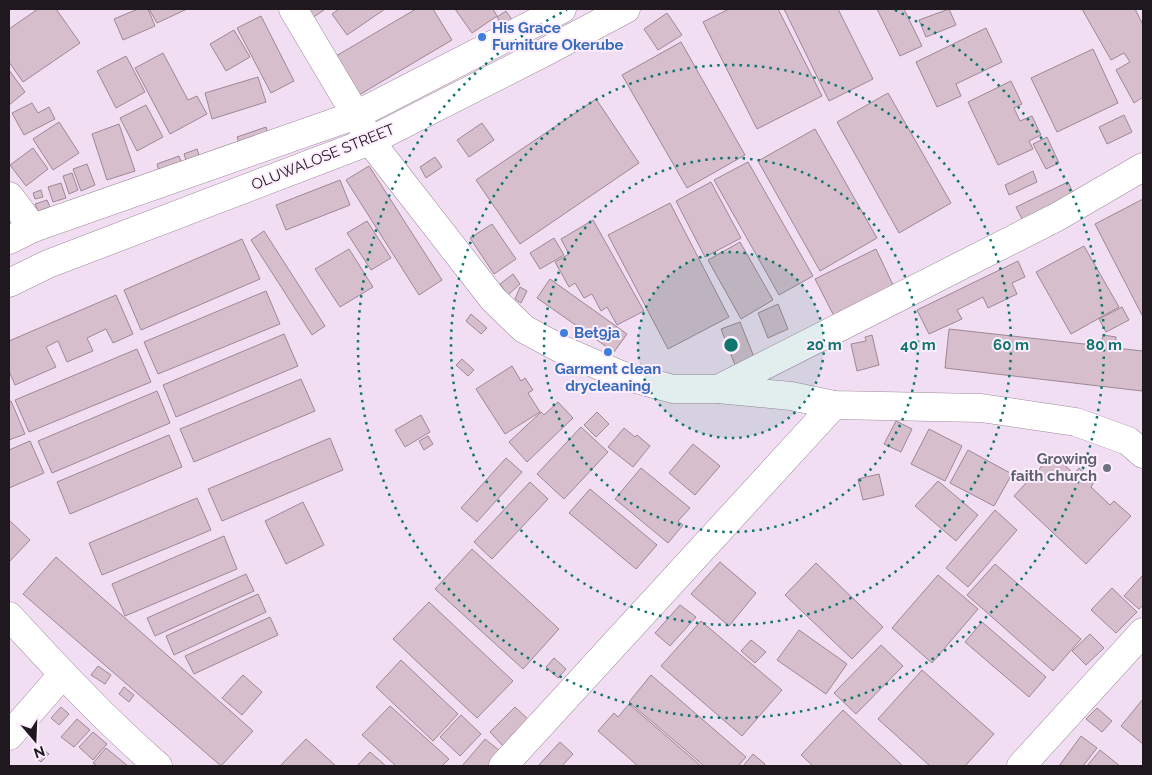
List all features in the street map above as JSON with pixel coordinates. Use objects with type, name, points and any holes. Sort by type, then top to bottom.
[{"type":"street","points":[[293,9],[370,141],[493,299],[524,329],[563,350],[621,375],[672,388],[718,389],[791,396],[834,405],[981,408],[1076,422],[1128,441],[1143,454]]},
{"type":"street","name":"OLUWALOSE STREET","points":[[9,240],[34,228],[356,116],[562,9]]},
{"type":"street","name":"OLUWALOSE STREET","points":[[9,283],[48,264],[370,141],[626,9]]},
{"type":"street","points":[[718,389],[1056,217],[1143,167]]},
{"type":"street","points":[[9,196],[34,228]]},
{"type":"street","points":[[503,766],[834,405]]},
{"type":"street","points":[[9,616],[63,674],[158,766]]},
{"type":"street","points":[[1021,766],[1143,632]]},
{"type":"street","points":[[9,736],[63,674]]},
{"type":"building","points":[[38,9],[56,9],[80,43],[23,82],[9,62],[9,29]]},
{"type":"building","points":[[138,9],[148,9],[155,26],[123,40],[114,19]]},
{"type":"building","points":[[149,9],[187,9],[157,23]]},
{"type":"building","points":[[306,9],[323,9],[324,10],[312,18]]},
{"type":"building","points":[[339,9],[385,9],[347,35],[332,14]]},
{"type":"building","points":[[416,9],[433,9],[452,40],[359,95],[336,56]]},
{"type":"building","points":[[455,9],[493,9],[497,16],[472,33]]},
{"type":"building","points":[[729,9],[778,9],[822,96],[757,129],[703,22]]},
{"type":"building","points":[[784,9],[838,9],[873,79],[829,101]]},
{"type":"building","points":[[877,9],[904,9],[922,46],[900,56]]},
{"type":"building","points":[[949,9],[956,25],[926,37],[919,20]]},
{"type":"building","points":[[1082,9],[1135,9],[1143,25],[1143,97],[1134,103],[1116,70],[1130,62],[1124,53],[1111,60]]},
{"type":"building","points":[[506,11],[517,27],[507,34],[497,17]]},
{"type":"building","points":[[667,13],[682,35],[658,50],[644,29]]},
{"type":"building","points":[[261,16],[294,81],[271,93],[237,28]]},
{"type":"building","points":[[986,28],[1002,62],[956,84],[961,96],[937,107],[916,62]]},
{"type":"building","points":[[234,30],[250,57],[226,71],[210,44]]},
{"type":"building","points":[[681,42],[745,155],[687,188],[622,75]]},
{"type":"building","points":[[1093,49],[1118,103],[1057,132],[1031,78]]},
{"type":"building","points":[[163,53],[188,100],[197,96],[207,114],[170,134],[135,68]]},
{"type":"building","points":[[126,56],[145,92],[116,108],[97,71]]},
{"type":"building","points":[[9,70],[25,92],[9,105]]},
{"type":"building","points":[[258,77],[266,102],[212,119],[205,93]]},
{"type":"building","points":[[1011,81],[1022,104],[1014,108],[1020,121],[1032,116],[1041,135],[1029,141],[1033,149],[998,165],[968,102]]},
{"type":"building","points":[[888,93],[951,203],[899,233],[837,122]]},
{"type":"building","points":[[596,99],[639,163],[520,244],[476,180]]},
{"type":"building","points":[[32,103],[38,113],[49,107],[55,119],[24,135],[12,113]]},
{"type":"building","points":[[146,105],[163,137],[137,151],[120,118]]},
{"type":"building","points":[[1124,115],[1132,132],[1107,144],[1099,127]]},
{"type":"building","points":[[59,122],[79,153],[53,170],[33,139]]},
{"type":"building","points":[[482,123],[494,140],[469,157],[457,140]]},
{"type":"building","points":[[119,124],[135,171],[107,180],[92,134]]},
{"type":"building","points":[[266,127],[271,142],[242,152],[237,137]]},
{"type":"building","points":[[815,129],[877,238],[820,271],[758,161]]},
{"type":"building","points":[[1047,137],[1059,163],[1046,169],[1033,144]]},
{"type":"building","points":[[33,148],[48,169],[26,186],[10,165]]},
{"type":"building","points":[[197,149],[202,164],[189,169],[184,154]]},
{"type":"building","points":[[179,156],[184,170],[161,178],[157,164]]},
{"type":"building","points":[[435,157],[442,167],[426,178],[420,167]]},
{"type":"building","points":[[748,162],[813,276],[779,295],[714,180]]},
{"type":"building","points":[[87,164],[95,185],[81,191],[73,169]]},
{"type":"building","points":[[369,166],[442,280],[419,295],[346,180]]},
{"type":"building","points":[[1033,171],[1037,182],[1009,195],[1005,185]]},
{"type":"building","points":[[72,173],[78,190],[69,194],[63,176]]},
{"type":"building","points":[[340,180],[350,205],[286,230],[276,205]]},
{"type":"building","points":[[711,182],[741,238],[705,257],[676,201]]},
{"type":"building","points":[[1068,182],[1075,197],[1023,221],[1016,207]]},
{"type":"building","points":[[61,183],[66,198],[53,202],[48,187]]},
{"type":"building","points":[[41,190],[43,197],[35,199],[33,193]]},
{"type":"building","points":[[1143,199],[1143,317],[1095,224]]},
{"type":"building","points":[[47,200],[50,207],[38,211],[35,204]]},
{"type":"building","points":[[670,203],[729,317],[668,349],[608,235]]},
{"type":"building","points":[[593,220],[644,311],[617,325],[607,307],[601,311],[592,294],[584,298],[575,283],[569,287],[555,262],[569,254],[561,239]]},
{"type":"building","points":[[367,221],[391,258],[371,270],[347,233]]},
{"type":"building","points":[[492,224],[516,259],[494,274],[470,238]]},
{"type":"building","points":[[264,231],[325,326],[312,335],[251,240]]},
{"type":"building","points":[[554,238],[564,255],[540,269],[530,253]]},
{"type":"building","points":[[242,239],[260,279],[141,330],[124,290]]},
{"type":"building","points":[[740,242],[773,300],[741,319],[708,260]]},
{"type":"building","points":[[1084,246],[1119,307],[1071,334],[1036,272]]},
{"type":"building","points":[[349,249],[373,287],[340,307],[315,269]]},
{"type":"building","points":[[876,249],[894,287],[834,316],[815,279]]},
{"type":"building","points":[[1018,261],[1025,277],[1012,283],[1017,294],[988,308],[983,297],[957,310],[962,319],[929,334],[917,310]]},
{"type":"building","points":[[513,274],[520,284],[508,295],[500,284]]},
{"type":"building","points":[[550,279],[627,334],[614,352],[537,298]]},
{"type":"building","points":[[520,287],[527,291],[521,303],[515,299]]},
{"type":"building","points":[[266,291],[280,324],[158,374],[144,342]]},
{"type":"building","points":[[116,295],[133,334],[113,343],[106,329],[87,338],[93,351],[67,362],[58,341],[46,347],[56,367],[15,385],[9,371],[9,341]]},
{"type":"building","points":[[778,304],[788,329],[768,338],[758,313]]},
{"type":"building","points":[[1122,307],[1129,320],[1106,332],[1099,319]]},
{"type":"building","points":[[471,314],[487,328],[481,334],[466,321]]},
{"type":"building","points":[[740,322],[754,357],[735,365],[721,329]]},
{"type":"building","points":[[949,329],[1102,346],[1103,335],[1116,337],[1115,348],[1143,351],[1142,391],[945,368]]},
{"type":"building","points":[[284,334],[298,366],[176,417],[163,385]]},
{"type":"building","points":[[872,335],[879,365],[857,371],[851,344],[866,341],[865,337]]},
{"type":"building","points":[[137,349],[151,382],[29,432],[15,400]]},
{"type":"building","points":[[462,359],[474,370],[468,376],[456,365]]},
{"type":"building","points":[[512,366],[521,381],[525,378],[533,390],[528,393],[540,412],[505,434],[476,389]]},
{"type":"building","points":[[301,379],[315,411],[194,462],[180,429]]},
{"type":"building","points":[[157,391],[170,423],[52,473],[38,441]]},
{"type":"building","points":[[11,401],[25,434],[9,440],[9,402]]},
{"type":"building","points":[[558,402],[573,418],[527,462],[509,442],[541,412],[544,415]]},
{"type":"building","points":[[597,412],[609,424],[596,437],[584,425]]},
{"type":"building","points":[[421,415],[430,432],[405,447],[395,430]]},
{"type":"building","points":[[896,421],[912,429],[901,452],[884,444]]},
{"type":"building","points":[[581,427],[608,452],[564,499],[537,474]]},
{"type":"building","points":[[624,428],[635,437],[637,435],[650,446],[633,467],[608,447]]},
{"type":"building","points":[[929,429],[962,446],[945,481],[911,464]]},
{"type":"building","points":[[169,435],[182,467],[70,514],[57,482]]},
{"type":"building","points":[[428,436],[433,444],[424,450],[419,441]]},
{"type":"building","points":[[330,438],[343,470],[222,521],[208,489]]},
{"type":"building","points":[[30,441],[44,473],[9,488],[9,450]]},
{"type":"building","points":[[693,444],[720,466],[695,495],[669,473]]},
{"type":"building","points":[[968,450],[1012,474],[994,506],[950,483]]},
{"type":"building","points":[[1053,454],[1074,474],[1079,468],[1094,482],[1091,487],[1110,505],[1114,501],[1131,516],[1086,564],[1014,496]]},
{"type":"building","points":[[506,458],[522,472],[477,522],[461,508]]},
{"type":"building","points":[[641,468],[690,508],[678,521],[683,525],[668,543],[615,499]]},
{"type":"building","points":[[879,474],[884,495],[863,500],[858,479]]},
{"type":"building","points":[[938,481],[978,515],[956,541],[915,506]]},
{"type":"building","points":[[530,482],[548,499],[492,559],[474,542]]},
{"type":"building","points":[[590,489],[657,545],[636,569],[569,513]]},
{"type":"building","points":[[197,498],[211,530],[102,575],[89,543]]},
{"type":"building","points":[[303,502],[324,545],[286,564],[265,521]]},
{"type":"building","points":[[995,510],[1017,530],[968,587],[946,568]]},
{"type":"building","points":[[9,520],[30,540],[9,562]]},
{"type":"building","points":[[224,536],[237,569],[125,616],[112,584]]},
{"type":"building","points":[[472,549],[559,629],[523,669],[435,589]]},
{"type":"building","points":[[56,557],[253,731],[221,766],[23,594]]},
{"type":"building","points":[[720,562],[756,593],[729,626],[691,594]]},
{"type":"building","points":[[816,563],[883,627],[852,659],[785,595]]},
{"type":"building","points":[[995,564],[1081,639],[1053,671],[967,595]]},
{"type":"building","points":[[246,574],[254,591],[155,636],[147,618]]},
{"type":"building","points":[[938,575],[978,609],[932,663],[892,628]]},
{"type":"building","points":[[1143,575],[1143,605],[1139,609],[1124,596]]},
{"type":"building","points":[[1112,588],[1137,612],[1116,633],[1091,610]]},
{"type":"building","points":[[258,594],[266,612],[174,655],[166,636]]},
{"type":"building","points":[[429,602],[513,681],[477,718],[393,639]]},
{"type":"building","points":[[680,605],[696,617],[670,646],[655,633]]},
{"type":"building","points":[[270,617],[278,635],[194,674],[185,656]]},
{"type":"building","points":[[701,621],[782,690],[742,736],[661,666]]},
{"type":"building","points":[[982,622],[1046,677],[1029,697],[965,642]]},
{"type":"building","points":[[799,630],[847,664],[826,694],[777,660]]},
{"type":"building","points":[[1090,634],[1104,648],[1086,665],[1072,651]]},
{"type":"building","points":[[751,640],[766,652],[755,663],[741,651]]},
{"type":"building","points":[[881,645],[903,666],[856,714],[834,693]]},
{"type":"building","points":[[554,658],[566,669],[558,678],[546,667]]},
{"type":"building","points":[[401,660],[458,714],[433,741],[376,687]]},
{"type":"building","points":[[98,666],[111,675],[105,684],[91,675]]},
{"type":"building","points":[[922,670],[994,734],[965,766],[930,766],[878,719]]},
{"type":"building","points":[[243,675],[262,692],[242,715],[222,698]]},
{"type":"building","points":[[651,675],[746,757],[738,766],[704,766],[629,702]]},
{"type":"building","points":[[124,687],[134,695],[129,702],[119,694]]},
{"type":"building","points":[[1143,699],[1143,744],[1121,726]]},
{"type":"building","points":[[629,704],[701,766],[638,766],[598,731],[614,713],[618,717]]},
{"type":"building","points":[[390,706],[449,759],[442,766],[396,766],[362,735]]},
{"type":"building","points":[[61,707],[69,714],[59,725],[51,718]]},
{"type":"building","points":[[515,707],[529,720],[503,746],[490,732]]},
{"type":"building","points":[[1097,708],[1112,721],[1102,732],[1086,719]]},
{"type":"building","points":[[843,710],[903,766],[813,766],[801,755]]},
{"type":"building","points":[[461,715],[481,734],[460,756],[440,737]]},
{"type":"building","points":[[77,719],[90,730],[74,747],[61,737]]},
{"type":"building","points":[[93,732],[107,744],[93,760],[79,747]]},
{"type":"building","points":[[1081,736],[1097,748],[1083,766],[1059,766]]},
{"type":"building","points":[[306,739],[336,766],[280,766]]},
{"type":"building","points":[[485,739],[500,751],[488,766],[462,766]]},
{"type":"building","points":[[560,742],[573,754],[562,766],[538,766]]},
{"type":"building","points":[[41,748],[49,754],[41,762],[34,756]]},
{"type":"building","points":[[106,748],[128,766],[97,766],[93,763]]},
{"type":"building","points":[[1100,750],[1120,766],[1087,766]]},
{"type":"building","points":[[370,752],[386,766],[357,766]]},
{"type":"building","points":[[753,754],[765,764],[763,766],[743,766]]},
{"type":"place","name":"His Grace Furniture Okerube","points":[[482,37]]},
{"type":"place","name":"Bet9ja","points":[[564,333]]},
{"type":"place","name":"Garment clean drycleaning","points":[[608,352]]},
{"type":"place","name":"Growing faith church","points":[[1107,468]]}]
